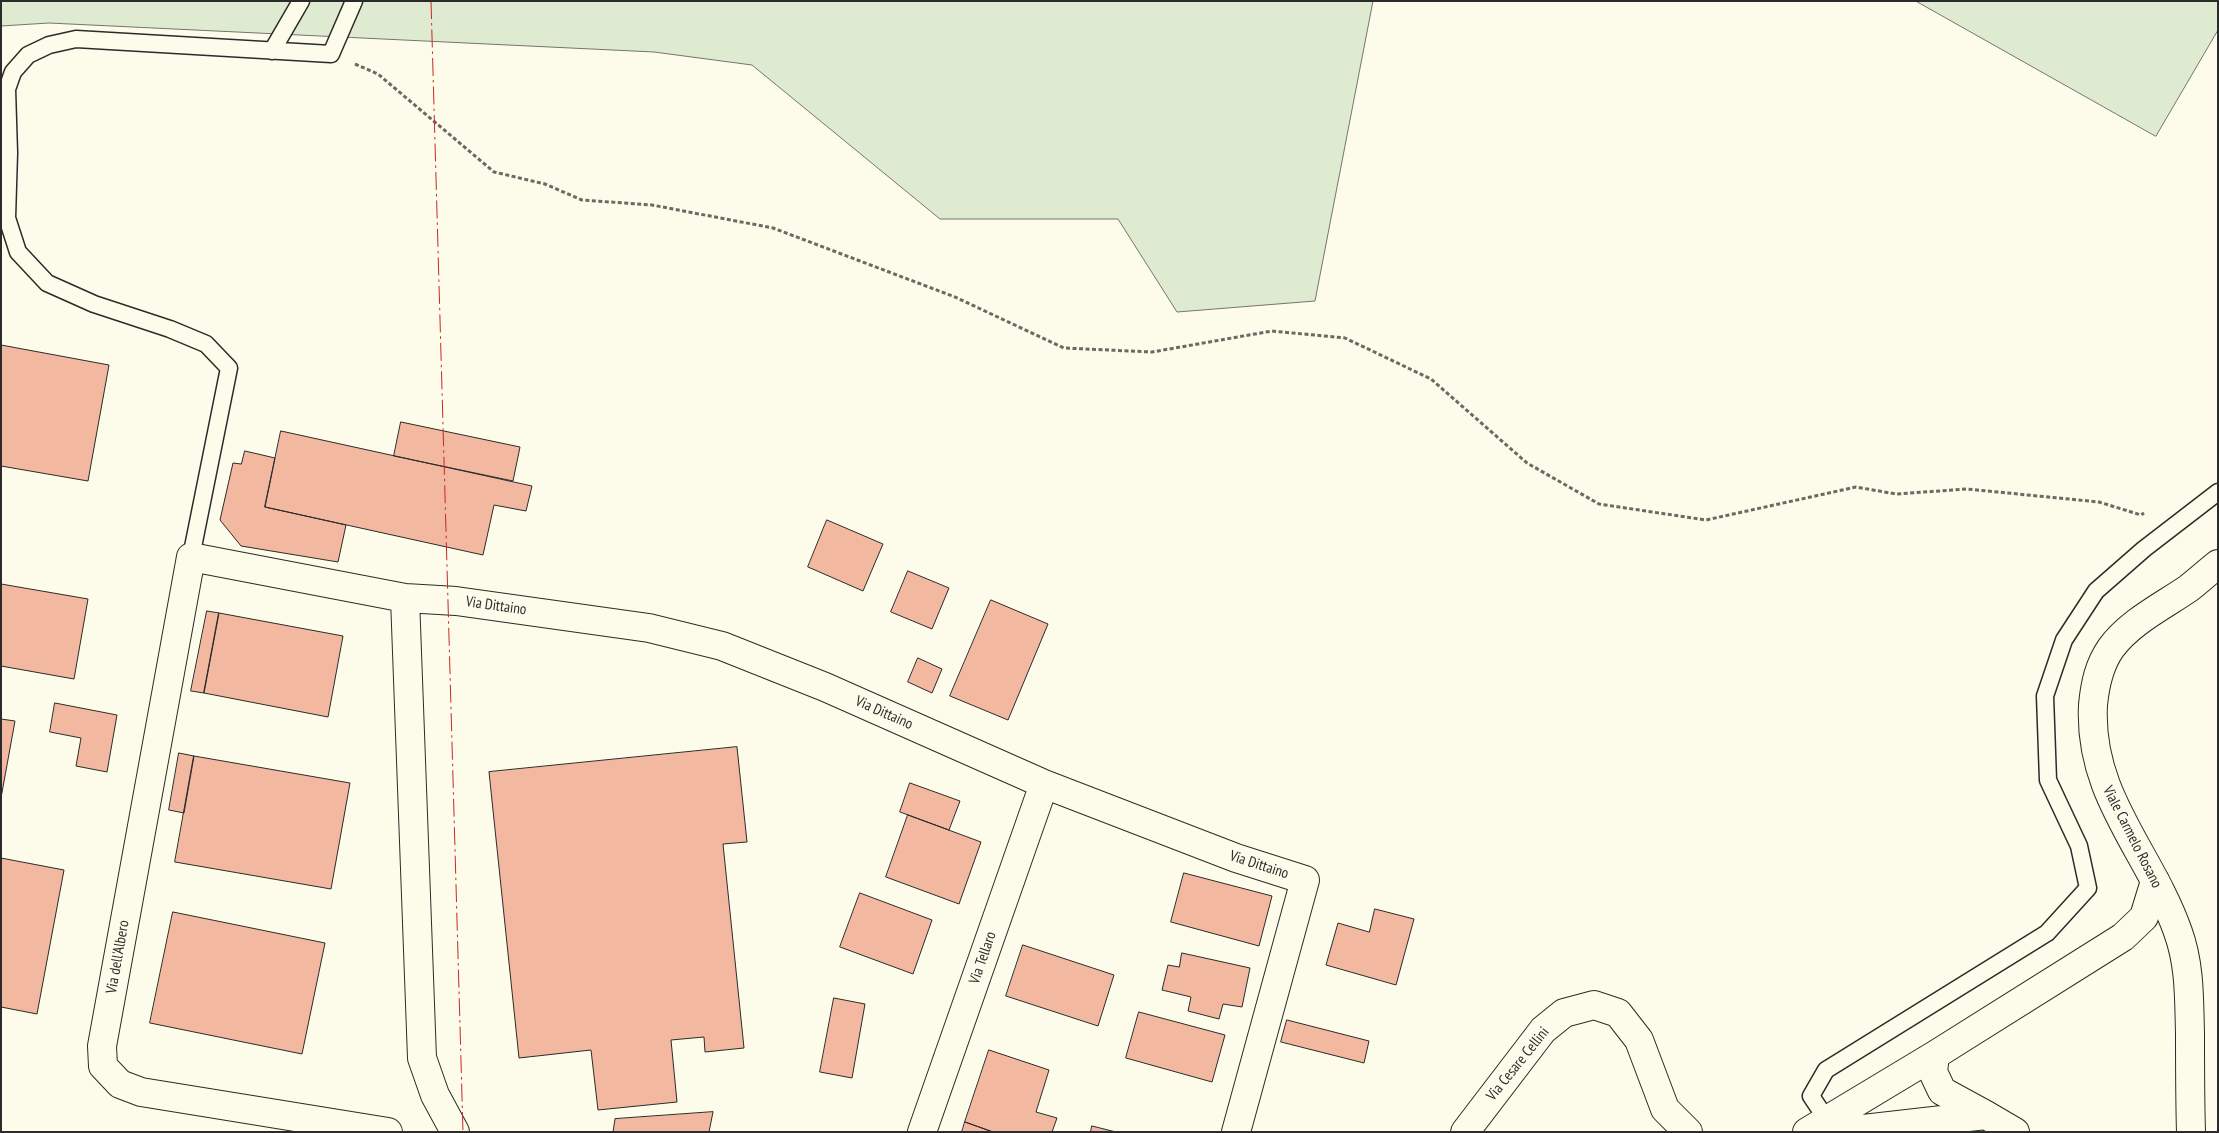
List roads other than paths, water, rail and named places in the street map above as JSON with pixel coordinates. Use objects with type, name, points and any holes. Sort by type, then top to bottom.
[{"type":"street","name":"Via Dittaino","points":[[191,557],[406,598],[456,601],[649,628],[722,646],[825,687],[1044,784],[1236,858],[1305,880],[1236,1132]]},
{"type":"street","name":"Via dell'Albero","points":[[191,557],[102,1046],[103,1066],[120,1084],[141,1092],[388,1132]]},
{"type":"street","name":"Viale Carmelo Rosano","points":[[2191,1132],[2189,978],[2179,933],[2155,881],[2106,789],[2096,754],[2092,719],[2094,688],[2101,666],[2112,648],[2125,633],[2191,586],[2218,564]]},
{"type":"street","points":[[406,598],[422,1058],[435,1095],[455,1132]]},
{"type":"street","name":"Via Tellaro","points":[[922,1132],[1044,784]]},
{"type":"street","points":[[1823,1128],[2123,937],[2144,917],[2155,881]]},
{"type":"street","name":"Via Cesare Cellini","points":[[1465,1132],[1543,1030],[1564,1013],[1594,1005],[1618,1013],[1639,1040],[1665,1109],[1688,1132]]},
{"type":"street","points":[[1935,1055],[1933,1072],[1942,1091],[2015,1132]]},
{"type":"street","points":[[1823,1128],[1986,1116]]},
{"type":"lane","points":[[272,51],[301,1]]},
{"type":"lane","points":[[191,557],[229,368],[206,344],[170,329],[94,304],[47,283],[18,252],[8,218],[9,153],[6,89],[13,72],[28,55],[49,45],[76,39],[331,54],[354,1]]},
{"type":"lane","points":[[1823,1128],[1812,1096],[1826,1070],[2047,934],[2088,888],[2079,846],[2048,780],[2045,696],[2064,640],[2096,591],[2144,549],[2218,492]]}]
